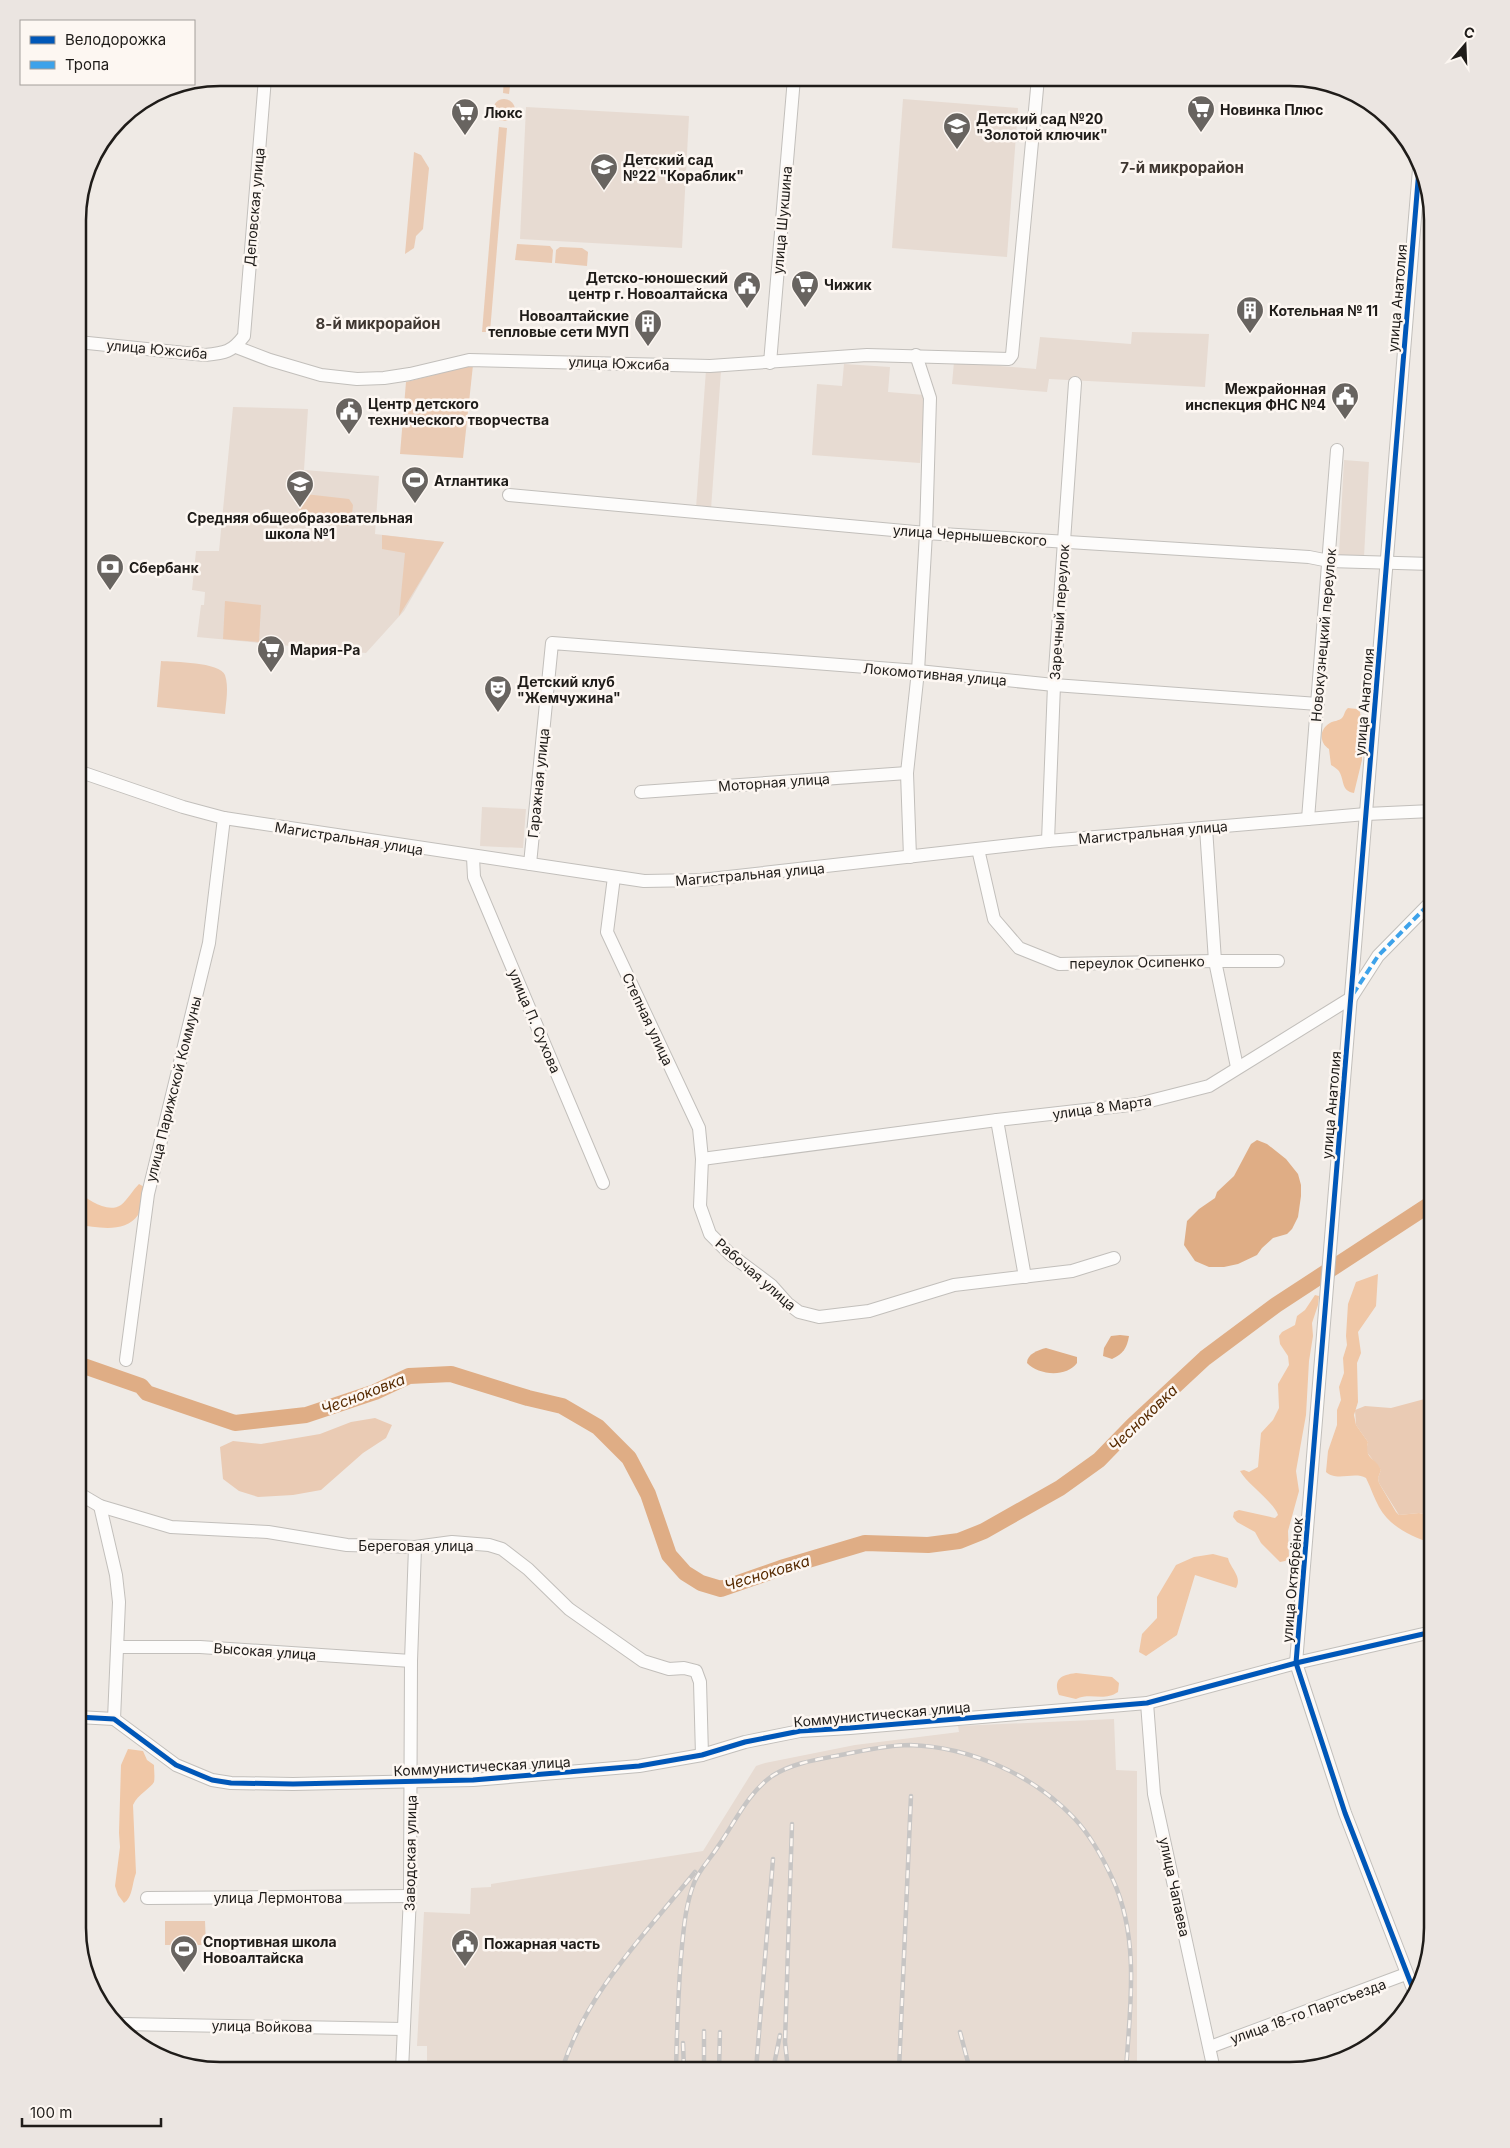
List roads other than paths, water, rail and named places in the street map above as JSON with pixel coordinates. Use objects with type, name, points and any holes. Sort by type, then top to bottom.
[{"type":"street","name":"Деповская улица","points":[[236,347],[244,336],[264,87]]},
{"type":"street","name":"улица Шукшина","points":[[770,363],[793,87]]},
{"type":"street","name":"улица Южсиба","points":[[87,343],[205,355],[224,353],[236,347],[270,360],[321,375],[357,379],[384,378],[410,374],[469,360],[710,366],[867,356],[916,355],[1009,359],[1012,355],[1037,87]]},
{"type":"street","name":"улица Анатолия","points":[[1332,1237],[1418,182]]},
{"type":"street","points":[[910,857],[907,773],[918,671],[926,533],[930,398],[916,355]]},
{"type":"street","name":"Заречный переулок","points":[[1048,841],[1054,686],[1075,382]]},
{"type":"street","name":"Новокузнецкий переулок","points":[[1308,819],[1330,561],[1337,450]]},
{"type":"street","name":"улица Чернышевского","points":[[509,495],[926,533],[1309,557],[1330,561],[1424,564]]},
{"type":"street","name":"Локомотивная улица","points":[[552,643],[918,671],[1054,686],[1318,704]]},
{"type":"street","name":"Гаражная улица","points":[[530,864],[552,643]]},
{"type":"street","name":"Моторная улица","points":[[640,792],[907,773]]},
{"type":"street","name":"Магистральная улица","points":[[87,774],[183,807],[224,818],[473,857],[644,881],[701,880],[1048,841],[1366,814],[1424,812]]},
{"type":"street","name":"улица Парижской Коммуны","points":[[126,1360],[148,1194],[209,943],[224,818]]},
{"type":"street","points":[[1206,828],[1215,961],[1238,1067]]},
{"type":"street","name":"переулок Осипенко","points":[[978,849],[994,920],[1019,948],[1059,964],[1278,961]]},
{"type":"street","name":"улица П. Сухова","points":[[473,857],[474,878],[603,1183]]},
{"type":"street","name":"Степная улица","points":[[614,877],[607,932],[699,1128],[702,1159]]},
{"type":"street","name":"улица 8 Марта","points":[[702,1159],[997,1120],[1138,1104],[1209,1086],[1351,998],[1378,956],[1424,909]]},
{"type":"street","points":[[997,1120],[1025,1277]]},
{"type":"street","name":"Рабочая улица","points":[[702,1159],[700,1206],[710,1234],[731,1256],[771,1285],[787,1303],[799,1312],[819,1317],[869,1311],[954,1285],[1072,1271],[1114,1258]]},
{"type":"street","name":"улица Октябрёнок","points":[[1332,1237],[1296,1663],[1345,1813],[1411,1985]]},
{"type":"street","name":"Береговая улица","points":[[86,1498],[100,1506],[171,1527],[268,1532],[347,1545],[415,1547],[452,1542],[502,1548],[528,1569],[569,1609],[643,1661],[669,1669],[684,1668],[696,1671],[700,1682],[702,1755]]},
{"type":"street","points":[[86,1717],[114,1719],[119,1602],[116,1575],[100,1506]]},
{"type":"street","name":"Заводская улица","points":[[402,2061],[410,1896],[412,1782],[411,1661],[415,1547]]},
{"type":"street","name":"Коммунистическая улица","points":[[114,1719],[176,1765],[212,1780],[231,1783],[412,1782],[584,1771],[639,1766],[702,1755],[745,1742],[800,1731],[1147,1703],[1296,1663],[1424,1634]]},
{"type":"street","name":"Высокая улица","points":[[118,1647],[200,1647],[411,1661]]},
{"type":"street","name":"улица Чапаева","points":[[1147,1703],[1154,1794],[1213,2062]]},
{"type":"street","name":"улица Лермонтова","points":[[147,1898],[410,1896]]},
{"type":"street","name":"улица 18-го Партсъезда","points":[[1210,2047],[1406,1974]]},
{"type":"street","name":"улица Войкова","points":[[126,2024],[403,2029]]},
{"type":"waterway","name":"Чесноковка","points":[[86,1367],[141,1386],[147,1393],[235,1423],[306,1415],[375,1392],[409,1376],[451,1374],[528,1398],[562,1406],[598,1427],[629,1458],[648,1494],[669,1555],[685,1573],[701,1583],[721,1589],[781,1568],[865,1543],[928,1545],[959,1541],[984,1531],[1060,1488],[1099,1460],[1133,1425],[1205,1358],[1276,1305],[1424,1208]]},
{"type":"railway","points":[[676,2061],[681,1962],[689,1899],[699,1873],[742,1808],[763,1783],[789,1767],[817,1759],[870,1749],[910,1745],[933,1747],[977,1757],[1019,1776],[1057,1802],[1074,1818],[1091,1839],[1113,1880],[1127,1926],[1130,1950],[1131,1998],[1127,2062]]},
{"type":"railway","points":[[899,2062],[911,1796]]},
{"type":"railway","points":[[787,2062],[785,2042],[792,1824]]},
{"type":"railway","points":[[757,2062],[773,1859]]},
{"type":"railway","points":[[565,2061],[572,2042],[601,1990],[637,1941],[695,1872]]},
{"type":"railway","points":[[704,2031],[704,2061]]},
{"type":"railway","points":[[719,2061],[720,2032]]},
{"type":"railway","points":[[960,2032],[968,2062]]},
{"type":"railway","points":[[775,2062],[780,2035]]},
{"type":"railway","points":[[683,2043],[684,2061]]},
{"type":"place","name":"Новинка Плюс","points":[[1201,133]]},
{"type":"place","name":"Люкс","points":[[465,136]]},
{"type":"place","name":"Детский сад №20 \"Золотой ключик\"","points":[[957,150]]},
{"type":"place","name":"Детский сад №22 \"Кораблик\"","points":[[604,191]]},
{"type":"place","name":"Чижик","points":[[805,308]]},
{"type":"place","name":"Детско-юношеский центр г. Новоалтайска","points":[[747,309]]},
{"type":"place","name":"Котельная № 11","points":[[1250,334]]},
{"type":"place","name":"Новоалтайские тепловые сети МУП","points":[[648,347]]},
{"type":"place","name":"Межрайонная инспекция ФНС №4","points":[[1345,420]]},
{"type":"place","name":"Центр детского технического творчества","points":[[349,435]]},
{"type":"place","name":"Атлантика","points":[[415,504]]},
{"type":"place","name":"Средняя общеобразовательная школа №1","points":[[300,508]]},
{"type":"place","name":"Сбербанк","points":[[110,591]]},
{"type":"place","name":"Мария-Ра","points":[[271,673]]},
{"type":"place","name":"Детский клуб \"Жемчужина\"","points":[[498,713]]},
{"type":"place","name":"Пожарная часть","points":[[465,1967]]},
{"type":"place","name":"Спортивная школа Новоалтайска","points":[[184,1973]]},
{"type":"district","name":"7-й микрорайон","points":[[1182,167]]},
{"type":"district","name":"8-й микрорайон","points":[[378,323]]}]
